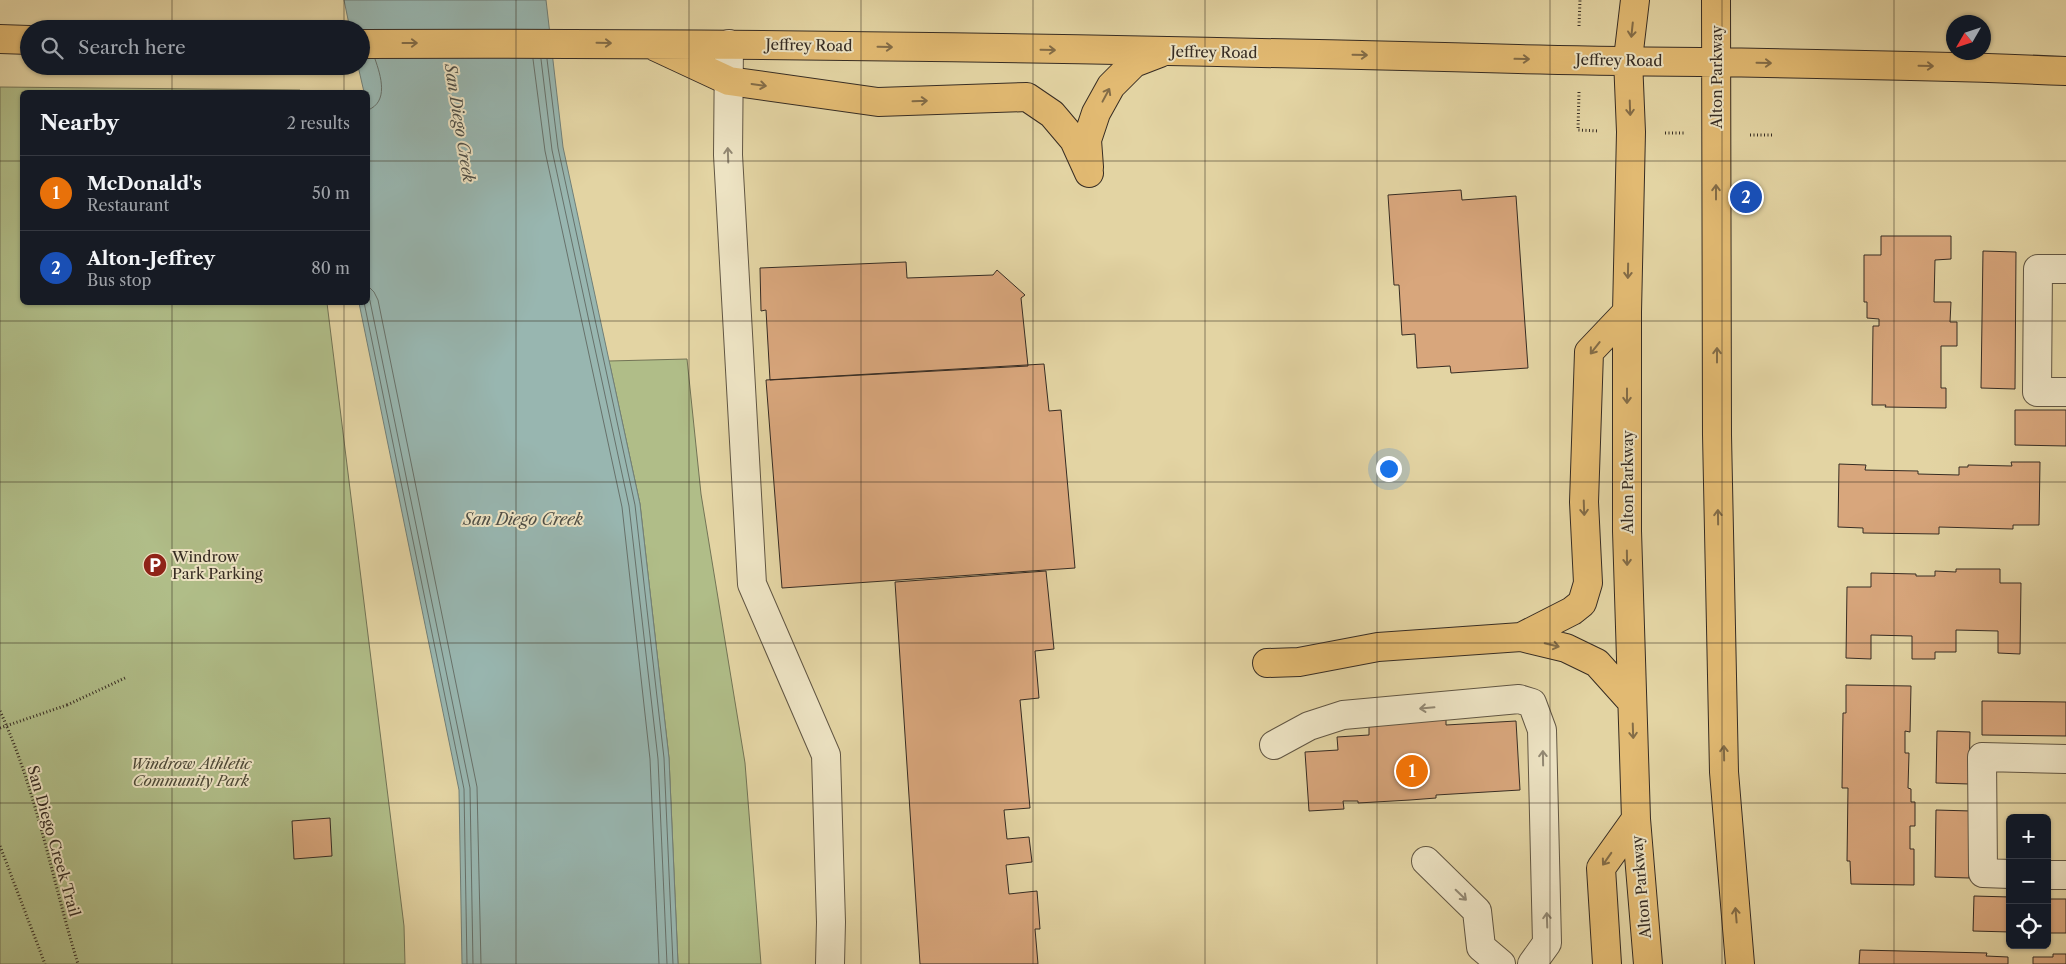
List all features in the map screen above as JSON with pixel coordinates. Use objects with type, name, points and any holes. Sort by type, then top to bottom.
[{"type":"main road","name":"Alton Parkway","points":[[1635,0],[1628,60],[1631,132],[1627,312],[1626,531],[1636,819],[1648,964]]},
{"type":"main road","name":"Alton Parkway","points":[[1716,0],[1717,435],[1724,772],[1740,964]]},
{"type":"main road","points":[[0,39],[20,40]]},
{"type":"main road","name":"Jeffrey Road","points":[[370,44],[729,44],[1945,66],[2066,71]]},
{"type":"main road","points":[[649,44],[729,81],[878,102],[1026,97],[1052,114],[1074,140],[1089,174],[1087,140],[1096,113],[1111,86],[1134,63],[1165,51]]},
{"type":"main road","points":[[1521,637],[1572,611],[1582,603],[1588,583],[1584,502],[1590,352],[1627,312]]},
{"type":"main road","points":[[1267,663],[1299,662],[1378,647],[1521,637],[1566,648],[1598,663],[1632,702]]},
{"type":"main road","points":[[1607,964],[1601,868],[1636,819]]},
{"type":"lane","points":[[729,44],[728,155],[752,584],[826,755],[831,922],[830,964]]},
{"type":"lane","points":[[2066,269],[2038,270],[2038,392],[2066,392]]},
{"type":"lane","points":[[1274,745],[1309,726],[1343,716],[1519,699],[1532,703],[1542,730],[1547,942],[1532,964]]},
{"type":"lane","points":[[2006,874],[1983,873],[1982,757],[2066,759]]},
{"type":"lane","points":[[1426,862],[1477,911],[1481,948],[1501,964]]},
{"type":"lane","points":[[2051,875],[2066,875]]},
{"type":"path","points":[[0,728],[67,705],[125,678]]},
{"type":"path","name":"San Diego Creek Trail","points":[[0,711],[12,736],[78,964]]},
{"type":"path","points":[[0,846],[45,964]]},
{"type":"green space","name":"Windrow Athletic Community Park","points":[[0,87],[300,90],[20,90],[20,305],[327,305],[404,926],[405,964],[0,964]]},
{"type":"green space","points":[[687,359],[701,494],[745,763],[761,964],[678,964],[669,758],[640,504],[609,361]]},
{"type":"water","name":"San Diego Creek","points":[[344,0],[546,0],[563,147],[640,504],[669,758],[678,964],[462,964],[459,790],[359,305],[370,305],[370,90],[364,90],[360,75],[370,75],[370,20],[348,20]]},
{"type":"building","points":[[1461,190],[1462,200],[1516,196],[1528,368],[1451,373],[1450,366],[1417,368],[1415,334],[1402,335],[1399,285],[1394,285],[1388,195]]},
{"type":"building","points":[[1881,236],[1951,236],[1951,259],[1935,260],[1934,302],[1951,302],[1950,322],[1957,322],[1957,346],[1941,346],[1941,388],[1946,388],[1946,408],[1872,405],[1873,326],[1879,326],[1879,319],[1867,318],[1867,302],[1864,302],[1864,255],[1881,255]]},
{"type":"building","points":[[1983,251],[2016,252],[2015,389],[1981,388]]},
{"type":"building","points":[[906,262],[907,278],[993,275],[997,270],[1025,295],[1021,298],[1028,366],[770,380],[766,310],[761,311],[760,268]]},
{"type":"building","points":[[1044,364],[1049,411],[1061,410],[1075,568],[782,588],[766,380]]},
{"type":"building","points":[[2015,410],[2066,410],[2066,446],[2015,445]]},
{"type":"building","points":[[2011,462],[2040,462],[2039,525],[2013,525],[2013,529],[1939,527],[1939,534],[1863,533],[1863,528],[1838,527],[1839,464],[1866,465],[1865,470],[1918,471],[1918,474],[1959,475],[1959,467],[1968,467],[1968,465],[2012,466]]},
{"type":"building","points":[[1956,569],[2000,569],[2000,583],[2021,583],[2020,654],[1998,653],[1998,631],[1956,630],[1956,652],[1935,652],[1935,659],[1912,659],[1912,636],[1871,635],[1871,659],[1846,658],[1847,587],[1871,587],[1871,573],[1935,576],[1935,571],[1956,572]]},
{"type":"building","points":[[1046,571],[1054,649],[1035,651],[1039,698],[1020,700],[1030,808],[1004,810],[1007,839],[1029,837],[1032,862],[1006,865],[1009,894],[1037,891],[1040,929],[1035,929],[1038,964],[920,964],[895,582]]},
{"type":"building","points":[[1846,685],[1911,686],[1910,732],[1905,731],[1905,753],[1909,753],[1908,788],[1911,789],[1911,802],[1915,802],[1915,826],[1910,826],[1910,849],[1914,849],[1914,885],[1851,884],[1850,861],[1847,861],[1848,788],[1842,788],[1843,713],[1846,713]]},
{"type":"building","points":[[1982,701],[2066,702],[2066,736],[1982,735]]},
{"type":"building","points":[[1446,714],[1446,725],[1516,721],[1520,790],[1436,795],[1436,798],[1410,800],[1358,803],[1358,801],[1343,801],[1344,809],[1309,811],[1305,752],[1338,750],[1337,737],[1369,735],[1369,724]]},
{"type":"building","points":[[1937,731],[1970,732],[1969,784],[1936,783]]},
{"type":"building","points":[[1936,810],[1971,811],[1969,878],[1935,877]]},
{"type":"building","points":[[330,818],[332,856],[294,859],[292,821]]},
{"type":"building","points":[[1974,896],[2006,897],[2006,932],[1973,931]]},
{"type":"building","points":[[2051,899],[2066,899],[2066,933],[2051,933]]},
{"type":"building","points":[[1860,950],[1987,953],[1986,956],[2008,957],[2008,964],[1859,964]]},
{"type":"building","points":[[2053,954],[2066,954],[2066,964],[2033,964],[2033,957],[2053,957]]},
{"type":"place","name":"Alton-Jeffrey","points":[[1746,197]]},
{"type":"place","name":"Windrow Park Parking","points":[[155,565]]},
{"type":"place","name":"McDonald's","points":[[1412,771]]}]
